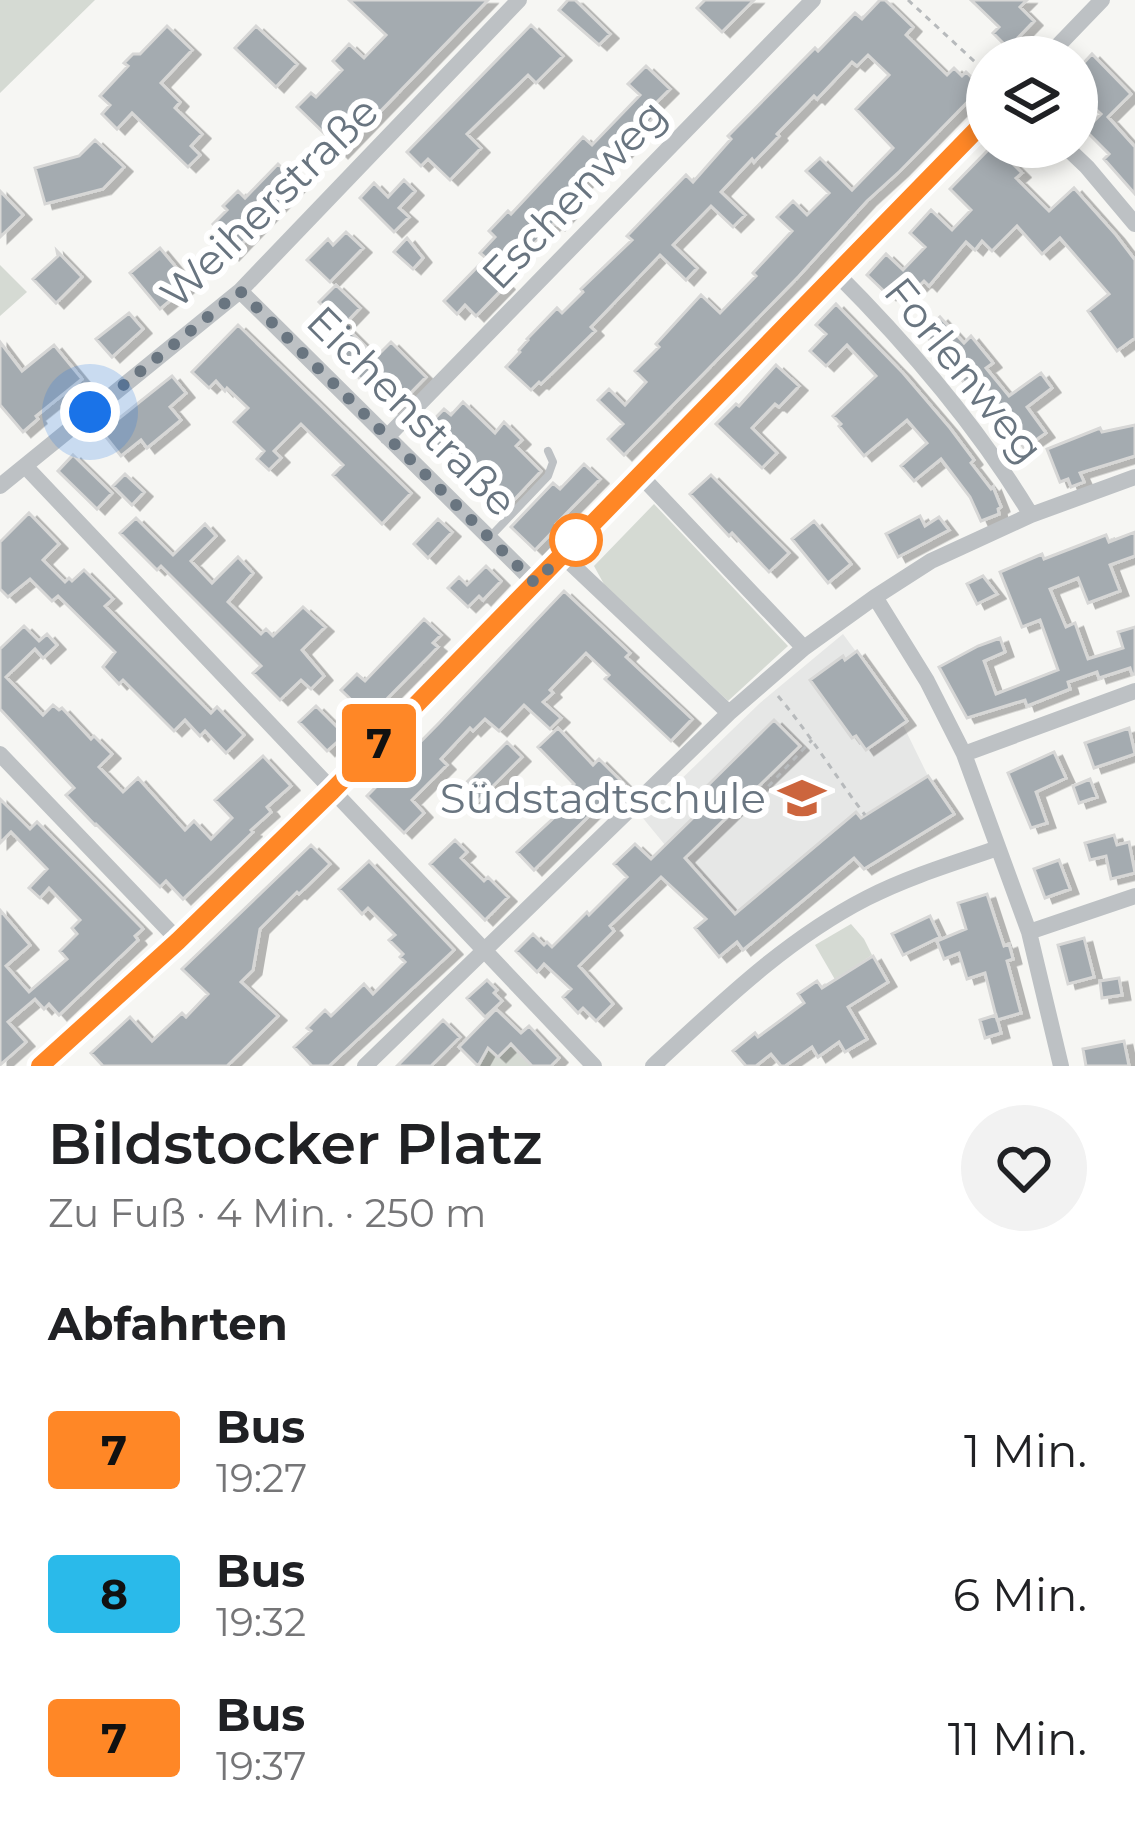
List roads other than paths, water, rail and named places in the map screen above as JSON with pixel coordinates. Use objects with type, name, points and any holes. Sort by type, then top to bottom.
[{"type":"street","name":"Weiherstraße","points":[[0,486],[240,291],[519,0]]},
{"type":"street","name":"Eschenweg","points":[[387,437],[813,0]]},
{"type":"street","points":[[1067,36],[1102,0]]},
{"type":"street","points":[[40,1066],[178,941],[332,791],[966,141]]},
{"type":"street","points":[[1088,168],[1135,224]]},
{"type":"street","name":"Forlenweg","points":[[836,274],[894,331],[946,394],[999,462],[1031,515]]},
{"type":"street","name":"Eichenstraße","points":[[240,291],[535,583]]},
{"type":"street","points":[[26,466],[594,1066]]},
{"type":"street","points":[[640,476],[804,648]]},
{"type":"street","points":[[365,1066],[729,713],[804,648],[931,561],[1031,515],[1135,477]]},
{"type":"street","points":[[562,554],[729,713]]},
{"type":"street","points":[[874,597],[928,681],[964,754],[1029,932],[1061,1066]]},
{"type":"street","points":[[964,754],[1135,691]]},
{"type":"street","points":[[0,754],[178,941]]},
{"type":"street","points":[[653,1066],[745,981],[865,899],[998,848]]},
{"type":"street","points":[[1029,932],[1135,896]]},
{"type":"lane","points":[[489,538],[548,476],[553,462],[548,451]]},
{"type":"place","name":"Südstadtschule","points":[[802,798]]}]
